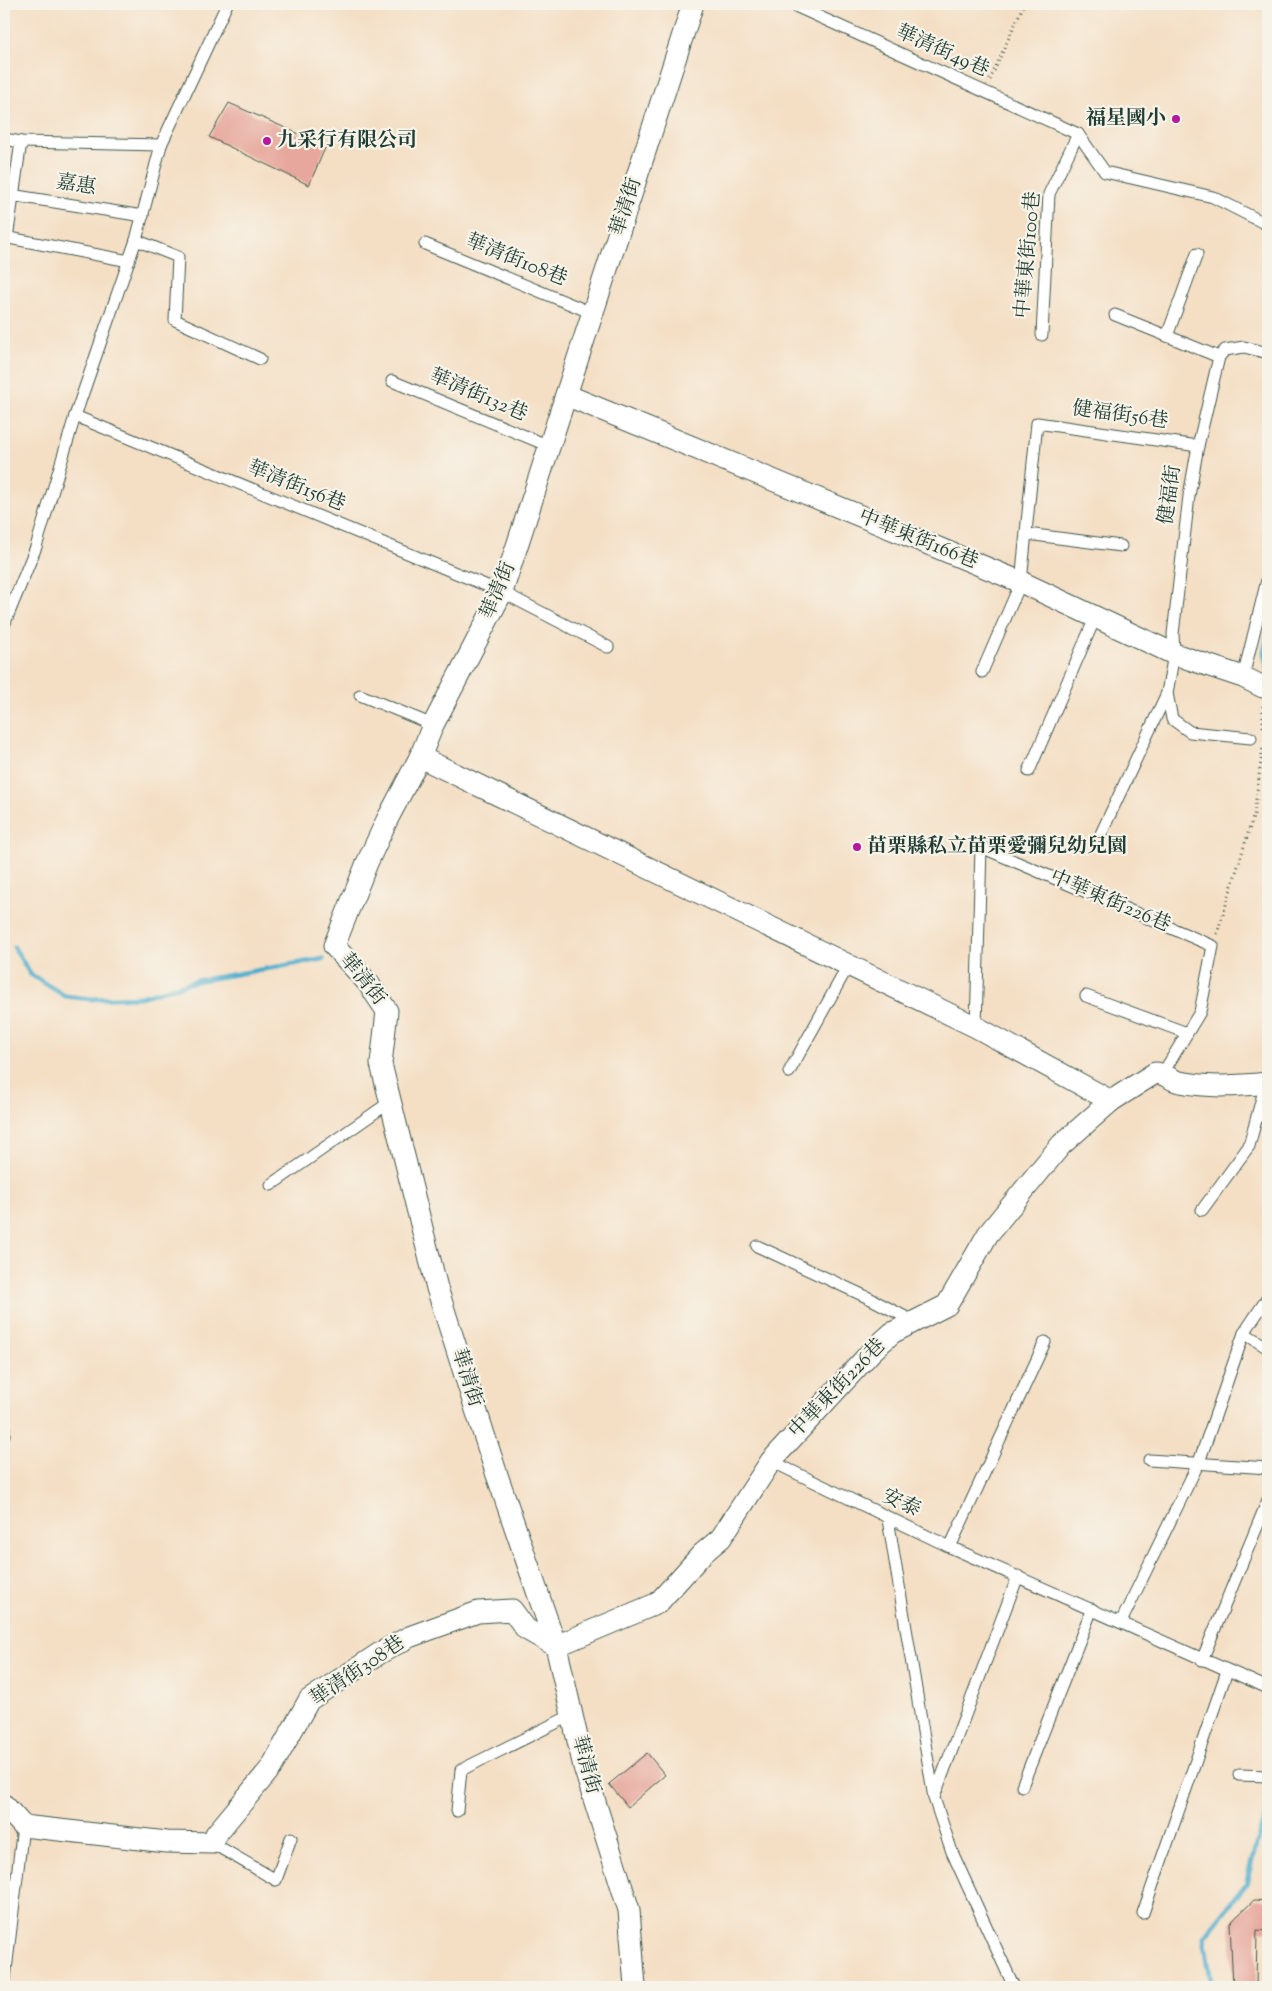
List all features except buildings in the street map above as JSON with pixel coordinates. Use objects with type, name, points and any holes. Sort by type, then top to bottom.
[{"type":"street","name":"華清街","points":[[635,1987],[629,1910],[584,1768],[556,1646],[502,1491],[437,1288],[381,1064],[387,1011],[368,982],[334,946],[367,863],[420,757],[433,725],[502,592],[693,4]]},
{"type":"street","name":"中華東街166巷","points":[[566,395],[1021,582],[1174,654],[1243,677],[1266,687]]},
{"type":"street","points":[[420,757],[976,1027],[1111,1101]]},
{"type":"street","name":"中華東街226巷","points":[[556,1646],[658,1603],[702,1554],[721,1538],[771,1461],[872,1351],[892,1333],[947,1304],[962,1283],[988,1234],[1014,1199],[1061,1145],[1111,1101],[1155,1073],[1163,1073]]},
{"type":"street","points":[[1163,1073],[1177,1081],[1223,1088],[1267,1083]]},
{"type":"street","name":"華清街308巷","points":[[212,1843],[216,1834],[271,1768],[309,1700],[380,1652],[409,1637],[478,1612],[512,1610],[526,1630],[556,1646]]},
{"type":"street","points":[[4,1806],[23,1826],[167,1842],[212,1843]]},
{"type":"lane","points":[[4,625],[36,547],[75,416],[136,240],[161,145],[228,4]]},
{"type":"lane","name":"華清街49巷","points":[[791,4],[1078,134]]},
{"type":"lane","points":[[1078,134],[1104,172],[1213,197],[1268,225]]},
{"type":"lane","name":"中華東街100巷","points":[[1042,335],[1049,194],[1078,134]]},
{"type":"lane","points":[[4,139],[21,142],[161,145]]},
{"type":"lane","points":[[21,142],[9,195],[6,237],[129,261]]},
{"type":"lane","name":"嘉惠","points":[[9,195],[143,216]]},
{"type":"lane","points":[[136,240],[178,257],[175,320],[260,359]]},
{"type":"lane","name":"華清街108巷","points":[[425,244],[592,313]]},
{"type":"lane","points":[[1167,336],[1197,254]]},
{"type":"lane","points":[[1115,315],[1219,357],[1225,350],[1244,347],[1268,353]]},
{"type":"lane","name":"健福街","points":[[1099,838],[1167,693],[1174,654],[1173,634],[1189,496],[1198,446],[1219,357]]},
{"type":"lane","name":"華清街132巷","points":[[392,380],[549,446]]},
{"type":"lane","name":"華清街156巷","points":[[75,416],[502,592],[608,646]]},
{"type":"lane","name":"健福街56巷","points":[[1027,534],[1036,423],[1198,446]]},
{"type":"lane","points":[[982,672],[1021,582],[1027,534],[1121,546]]},
{"type":"lane","points":[[1243,677],[1268,576]]},
{"type":"lane","points":[[1029,771],[1094,618]]},
{"type":"lane","name":"健福街","points":[[1167,693],[1172,719],[1190,732],[1251,738]]},
{"type":"lane","points":[[360,695],[433,725]]},
{"type":"lane","name":"中華東街226巷","points":[[976,1027],[981,846],[1213,946]]},
{"type":"lane","points":[[1163,1073],[1200,1012],[1213,946]]},
{"type":"lane","points":[[789,1072],[848,966]]},
{"type":"lane","points":[[1086,996],[1187,1033]]},
{"type":"lane","points":[[1202,1210],[1249,1146],[1267,1083]]},
{"type":"lane","points":[[271,1184],[390,1102]]},
{"type":"lane","points":[[757,1246],[871,1299],[915,1322]]},
{"type":"lane","points":[[1121,1622],[1199,1462],[1244,1333],[1268,1297]]},
{"type":"lane","points":[[1244,1333],[1268,1348]]},
{"type":"lane","points":[[950,1547],[1045,1342]]},
{"type":"lane","points":[[4,1420],[4,1435]]},
{"type":"lane","points":[[1149,1460],[1268,1468]]},
{"type":"lane","name":"安泰","points":[[771,1461],[888,1519],[1268,1688]]},
{"type":"lane","points":[[1202,1660],[1268,1500]]},
{"type":"lane","points":[[888,1519],[934,1798],[952,1852],[1014,1987]]},
{"type":"lane","points":[[934,1798],[1018,1576]]},
{"type":"lane","points":[[1022,1786],[1092,1609]]},
{"type":"lane","points":[[1143,1913],[1227,1671]]},
{"type":"lane","points":[[458,1811],[461,1770],[572,1716]]},
{"type":"lane","points":[[1238,1775],[1268,1776]]},
{"type":"lane","points":[[4,1987],[23,1826]]},
{"type":"lane","points":[[212,1843],[276,1880],[291,1838]]},
{"type":"path","points":[[985,92],[1024,4]]},
{"type":"path","points":[[1213,946],[1254,814],[1263,757],[1266,687]]},
{"type":"waterway","points":[[1268,633],[1264,652],[1268,670]]},
{"type":"waterway","points":[[14,947],[30,974],[65,996],[90,999],[140,997],[196,981],[323,959]]},
{"type":"waterway","points":[[1212,1987],[1204,1937],[1246,1884],[1257,1841],[1268,1810]]},
{"type":"place","name":"福星國小","points":[[1176,119]]},
{"type":"place","name":"九采行有限公司","points":[[267,141]]},
{"type":"place","name":"苗栗縣私立苗栗愛彌兒幼兒園","points":[[857,847]]}]
